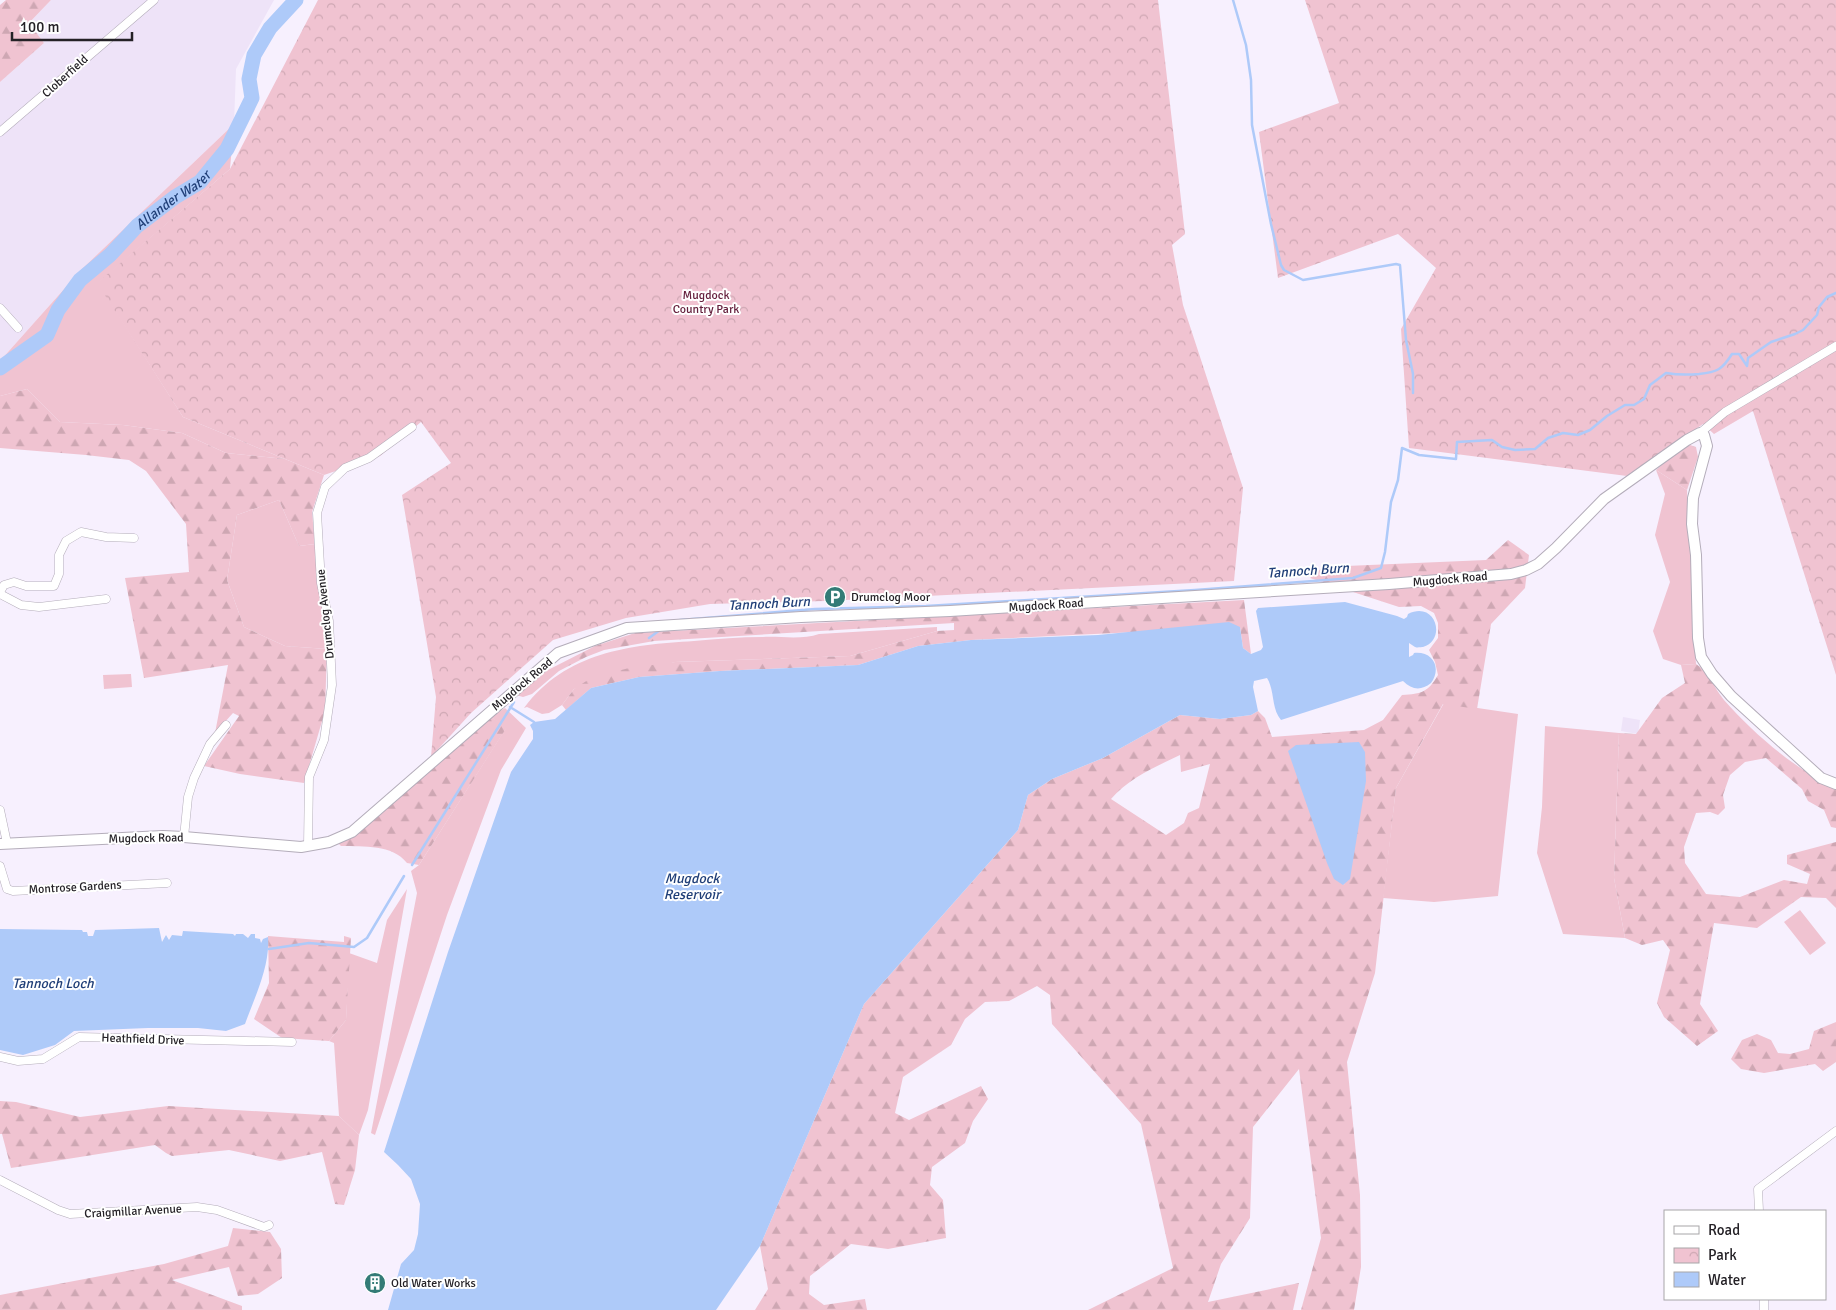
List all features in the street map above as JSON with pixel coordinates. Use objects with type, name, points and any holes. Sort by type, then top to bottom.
[{"type":"street","name":"Cloberfield","points":[[0,132],[154,0]]},
{"type":"street","points":[[0,308],[18,328]]},
{"type":"street","points":[[1836,346],[1725,412],[1700,433],[1704,435],[1707,446],[1693,498],[1692,524],[1696,555],[1698,638],[1701,657],[1712,674],[1731,696],[1821,778],[1836,784]]},
{"type":"street","name":"Drumclog Avenue","points":[[308,846],[309,777],[324,740],[332,685],[329,621],[321,583],[317,513],[325,486],[345,468],[369,458],[412,427]]},
{"type":"street","name":"Mugdock Road","points":[[4,843],[184,837],[300,847],[329,842],[352,832],[558,653],[627,628],[801,617],[950,611],[1389,584],[1511,574],[1538,564],[1604,499],[1687,440],[1700,433]]},
{"type":"street","points":[[106,599],[39,607],[21,605],[1,590],[4,585],[14,582],[26,586],[54,586],[59,574],[59,555],[66,541],[81,532],[106,537],[134,538]]},
{"type":"street","points":[[184,837],[188,797],[194,778],[210,744],[226,725]]},
{"type":"street","points":[[0,810],[4,843]]},
{"type":"street","name":"Montrose Gardens","points":[[0,866],[7,889],[13,891],[167,883]]},
{"type":"street","name":"Heathfield Drive","points":[[0,1057],[18,1061],[43,1059],[79,1037],[292,1042]]},
{"type":"street","points":[[1758,1210],[1758,1189],[1836,1131]]},
{"type":"street","name":"Craigmillar Avenue","points":[[0,1180],[58,1210],[70,1214],[197,1207],[217,1210],[264,1227],[269,1225]]},
{"type":"shaded area","points":[[51,0],[274,0],[236,69],[234,124],[82,269],[0,361],[0,82],[44,43],[29,23]]},
{"type":"shaded area","points":[[1623,717],[1640,720],[1638,734],[1621,731]]},
{"type":"green space","points":[[6,0],[51,0],[29,23],[44,43],[0,82],[0,5]]},
{"type":"green space","name":"Mugdock Country Park","points":[[318,0],[1158,0],[1185,234],[1172,245],[1183,305],[1243,488],[1234,581],[825,601],[710,604],[626,618],[553,640],[471,713],[431,757],[436,697],[402,495],[451,463],[421,422],[380,456],[324,475],[183,417],[97,283],[230,169]]},
{"type":"green space","points":[[1305,0],[1836,0],[1836,675],[1753,411],[1714,434],[1703,424],[1627,476],[1409,448],[1401,329],[1436,268],[1398,234],[1278,278],[1259,132],[1339,103]]},
{"type":"green space","points":[[234,124],[230,169],[98,283],[183,417],[285,459],[226,453],[182,433],[123,425],[60,422],[27,389],[0,396],[0,361],[82,269]]},
{"type":"green space","points":[[27,389],[60,422],[123,425],[182,433],[226,453],[285,459],[324,475],[312,512],[315,544],[299,546],[279,500],[237,515],[227,580],[244,627],[285,646],[327,649],[325,711],[304,783],[240,774],[204,766],[239,716],[233,713],[215,733],[228,665],[144,678],[125,578],[189,572],[186,524],[146,471],[129,460],[0,448],[0,396]]},
{"type":"green space","points":[[1690,445],[1696,447],[1698,457],[1687,490],[1656,470],[1677,451]]},
{"type":"green space","points":[[1656,470],[1687,490],[1688,519],[1694,557],[1693,625],[1696,664],[1681,665],[1663,659],[1653,631],[1670,582],[1655,535],[1665,494]]},
{"type":"green space","points":[[279,500],[299,546],[315,544],[327,649],[285,646],[244,627],[227,580],[237,515]]},
{"type":"green space","points":[[1508,540],[1529,555],[1525,588],[1491,624],[1477,709],[1443,704],[1396,788],[1375,973],[1347,1062],[1360,1195],[1361,1267],[1354,1310],[1301,1310],[1321,1238],[1299,1069],[1253,1127],[1250,1218],[1221,1264],[1208,1302],[1299,1283],[1293,1310],[1088,1310],[1173,1268],[1141,1124],[1052,1024],[1050,995],[1037,986],[1009,1001],[985,1002],[965,1019],[951,1045],[903,1077],[895,1113],[909,1120],[981,1086],[988,1099],[973,1121],[965,1143],[932,1167],[930,1185],[943,1200],[946,1238],[888,1249],[851,1244],[810,1276],[809,1294],[824,1305],[865,1299],[867,1310],[755,1310],[768,1289],[760,1246],[864,1004],[1018,830],[1028,795],[1052,779],[1103,758],[1180,715],[1220,719],[1251,715],[1258,711],[1265,718],[1272,737],[1364,730],[1383,720],[1402,695],[1420,693],[1427,689],[1434,681],[1438,675],[1435,662],[1429,650],[1438,638],[1438,623],[1434,613],[1421,606],[1399,607],[1310,578],[1323,567],[1486,560]],"holes":[[[1361,745],[1362,776],[1344,885],[1327,856],[1292,749]],[[1180,755],[1181,772],[1210,764],[1199,808],[1188,813],[1184,823],[1166,835],[1111,799],[1134,779]]]},
{"type":"green space","points":[[1244,600],[1251,654],[1243,648],[1240,627],[971,640],[918,646],[858,665],[720,671],[639,677],[591,688],[566,710],[562,705],[574,689],[591,678],[629,668],[675,662],[850,656],[937,631],[954,630],[954,623],[654,641],[604,650],[586,657],[559,671],[532,694],[523,697],[516,695],[546,671],[595,646],[635,633]]},
{"type":"green space","points":[[937,627],[937,631],[850,656],[675,662],[574,689],[562,705],[549,713],[542,714],[527,707],[524,708],[541,689],[559,674],[579,663],[623,649],[646,645],[720,639],[798,637]]},
{"type":"green space","points":[[1696,664],[1708,676],[1724,700],[1762,738],[1790,761],[1836,789],[1836,828],[1831,827],[1824,810],[1808,801],[1802,789],[1766,758],[1745,762],[1730,775],[1723,795],[1725,808],[1718,815],[1710,812],[1696,813],[1684,847],[1685,863],[1706,894],[1740,897],[1784,880],[1807,884],[1810,874],[1787,864],[1787,855],[1836,842],[1836,908],[1826,898],[1801,897],[1757,928],[1714,923],[1700,1004],[1718,1031],[1697,1046],[1664,1017],[1657,1003],[1670,950],[1663,940],[1642,945],[1625,938],[1614,878],[1619,733],[1636,734],[1662,698],[1685,683],[1681,665]]},
{"type":"green space","points":[[131,674],[132,687],[104,689],[103,675]]},
{"type":"green space","points":[[1444,703],[1518,714],[1498,896],[1434,902],[1383,898],[1396,788]]},
{"type":"green space","points":[[505,708],[526,728],[501,770],[447,915],[375,1135],[371,1133],[417,893],[411,871],[419,865],[506,728],[491,717]]},
{"type":"green space","points":[[491,717],[507,727],[419,865],[407,863],[394,852],[377,848],[341,846],[336,841]]},
{"type":"green space","points":[[1545,726],[1619,733],[1614,878],[1625,938],[1563,934],[1537,853],[1542,807]]},
{"type":"green space","points":[[407,889],[368,1110],[359,1135],[339,1116],[334,1043],[329,1041],[346,1020],[349,953],[377,963],[387,920]]},
{"type":"green space","points":[[1800,910],[1826,943],[1810,955],[1784,922]]},
{"type":"green space","points":[[268,936],[344,942],[344,936],[351,938],[346,1020],[329,1041],[282,1038],[254,1019],[269,983]]},
{"type":"green space","points":[[1836,1022],[1836,1062],[1823,1071],[1815,1064],[1764,1073],[1741,1069],[1731,1059],[1742,1040],[1757,1034],[1771,1040],[1778,1053],[1790,1054],[1809,1049],[1814,1031]]},
{"type":"green space","points":[[0,1101],[16,1102],[80,1117],[168,1106],[339,1116],[359,1135],[355,1170],[344,1205],[335,1204],[322,1152],[280,1161],[229,1150],[172,1156],[155,1145],[11,1168],[2,1134],[0,1134]]},
{"type":"green space","points":[[233,1228],[270,1232],[281,1249],[282,1278],[258,1294],[238,1296],[229,1267],[172,1280],[242,1306],[242,1310],[0,1310],[0,1295],[164,1264],[228,1246]]},
{"type":"water","name":"Mugdock Reservoir","points":[[1345,602],[1404,619],[1408,614],[1418,611],[1426,612],[1431,616],[1435,623],[1435,637],[1423,647],[1415,647],[1409,643],[1409,657],[1414,653],[1421,653],[1431,658],[1436,672],[1431,683],[1424,687],[1413,688],[1403,681],[1281,720],[1276,710],[1267,678],[1254,681],[1253,687],[1258,711],[1251,715],[1220,719],[1180,715],[1103,758],[1052,779],[1028,795],[1018,830],[864,1004],[760,1246],[716,1310],[388,1310],[401,1264],[414,1250],[418,1234],[420,1204],[411,1179],[384,1152],[448,952],[511,772],[533,739],[533,731],[530,725],[534,722],[555,719],[591,688],[639,677],[720,671],[858,665],[918,646],[971,640],[1098,635],[1229,622],[1240,627],[1243,648],[1251,654],[1261,650],[1263,647],[1256,611],[1258,608]]},
{"type":"water","points":[[1359,742],[1365,752],[1366,781],[1350,879],[1343,885],[1334,879],[1327,863],[1288,751],[1296,745]]},
{"type":"water","name":"Tannoch Loch","points":[[159,928],[162,942],[166,935],[169,940],[172,935],[182,936],[183,931],[233,934],[235,936],[236,934],[243,934],[248,938],[251,934],[255,934],[255,938],[260,939],[261,943],[263,939],[268,937],[267,959],[245,1024],[226,1031],[198,1028],[148,1028],[74,1031],[55,1045],[23,1055],[0,1050],[0,929],[82,930],[87,932],[88,936],[93,936],[95,930]]},
{"type":"waterway","name":"Allander Water","points":[[0,368],[47,335],[58,310],[80,280],[110,255],[137,226],[175,197],[200,182],[227,149],[252,98],[249,79],[254,55],[270,28],[296,0]]},
{"type":"waterway","points":[[1233,0],[1246,45],[1251,80],[1252,125],[1281,265],[1284,270],[1303,280],[1396,264],[1400,265],[1406,340],[1413,374],[1413,393]]},
{"type":"waterway","name":"Tannoch Burn","points":[[680,620],[815,609],[926,606],[1195,590],[1353,578],[1381,568],[1385,552],[1391,502],[1398,480],[1402,448],[1419,455],[1456,459],[1457,442],[1492,440],[1502,447],[1515,450],[1535,449],[1548,438],[1563,433],[1578,435],[1590,430],[1607,416],[1625,405],[1634,405],[1644,399],[1650,385],[1666,373],[1686,375],[1710,372],[1722,367],[1732,354],[1739,354],[1747,366],[1748,358],[1771,342],[1803,330],[1817,315],[1819,307],[1827,297],[1836,293]]},
{"type":"waterway","name":"Tannoch Burn","points":[[649,638],[660,630]]},
{"type":"waterway","name":"Tannoch Burn","points":[[412,865],[514,702]]},
{"type":"waterway","points":[[510,707],[534,722]]},
{"type":"waterway","name":"Tannoch Burn","points":[[269,949],[309,943],[354,947],[367,938],[404,876]]},
{"type":"place","name":"Drumclog Moor","points":[[835,597]]},
{"type":"place","name":"Old Water Works","points":[[375,1283]]}]
